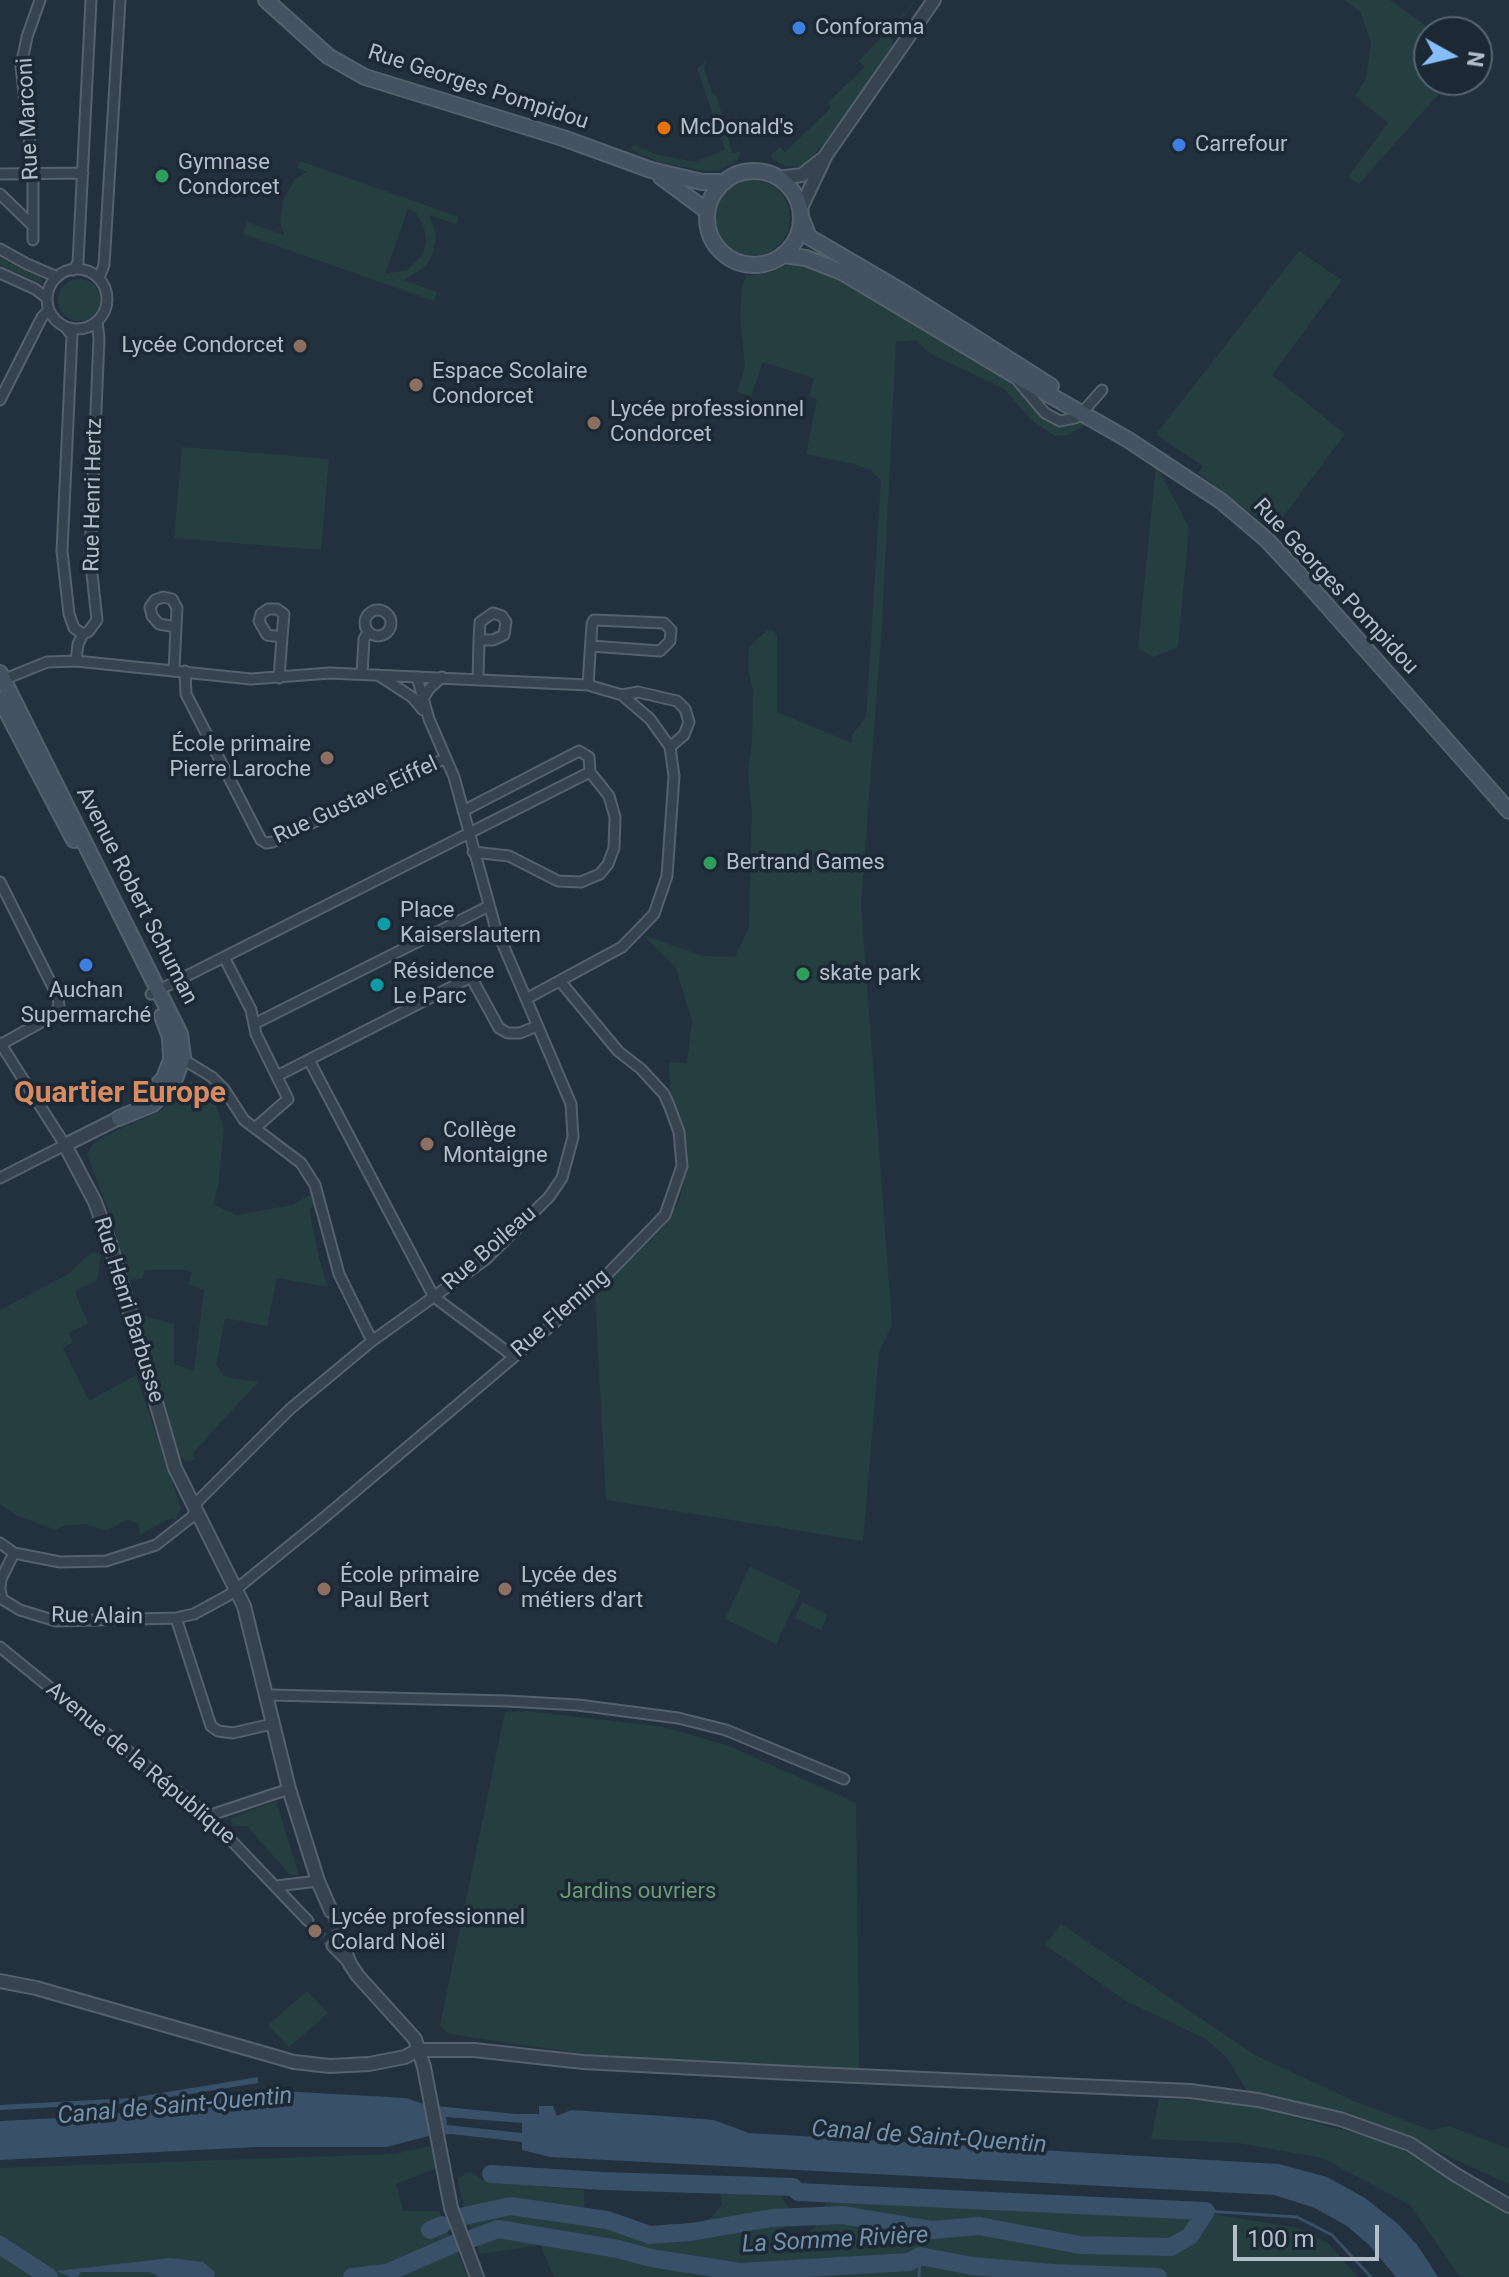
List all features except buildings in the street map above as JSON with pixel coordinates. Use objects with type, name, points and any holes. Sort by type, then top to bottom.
[{"type":"main road","name":"Rue Georges Pompidou","points":[[266,0],[328,56],[365,77],[563,138],[651,170],[702,182],[724,182]]},
{"type":"main road","name":"Rue Georges Pompidou","points":[[651,170],[707,211]]},
{"type":"main road","points":[[751,171],[778,178],[788,186],[800,214],[799,231],[793,244],[771,262],[758,265],[731,260],[711,239],[707,225],[710,200],[724,182],[739,173],[751,171]]},
{"type":"main road","name":"Rue Georges Pompidou","points":[[800,214],[809,237],[914,299],[1221,501],[1267,540],[1509,811]]},
{"type":"main road","name":"Rue Georges Pompidou","points":[[783,255],[806,258],[842,272],[1011,373],[1083,411]]},
{"type":"main road","name":"Avenue Robert Schuman","points":[[1,678],[155,992],[181,1062]]},
{"type":"main road","name":"Avenue Robert Schuman","points":[[0,699],[155,992]]},
{"type":"main road","points":[[119,1118],[153,1104],[165,1094],[173,1084],[181,1062]]},
{"type":"street","name":"Rue Marconi","points":[[33,240],[33,172],[21,66],[40,0]]},
{"type":"street","points":[[73,270],[91,273],[99,278],[107,297],[105,311],[97,322],[82,329],[65,327],[53,317],[47,298],[50,286],[57,277],[73,270],[78,263],[91,0]]},
{"type":"street","points":[[99,278],[104,265],[120,0]]},
{"type":"street","points":[[800,214],[826,155],[934,0]]},
{"type":"street","points":[[778,178],[802,175],[826,155]]},
{"type":"street","points":[[0,174],[83,173]]},
{"type":"street","points":[[0,194],[32,225]]},
{"type":"street","points":[[0,249],[57,277]]},
{"type":"street","points":[[0,273],[47,298]]},
{"type":"street","points":[[0,400],[42,317],[49,310]]},
{"type":"street","name":"Rue Henri Hertz","points":[[65,327],[72,335],[62,551],[69,614],[74,628],[83,634],[97,620],[90,555],[99,338],[97,322]]},
{"type":"street","points":[[1083,411],[1102,390]]},
{"type":"street","points":[[588,685],[592,624],[598,618],[664,623],[671,630],[670,641],[660,651],[591,646]]},
{"type":"street","points":[[174,670],[176,627]]},
{"type":"street","points":[[362,674],[364,639],[368,632]]},
{"type":"street","points":[[76,661],[83,634]]},
{"type":"street","points":[[279,678],[282,637]]},
{"type":"street","points":[[478,680],[479,640]]},
{"type":"street","points":[[1,678],[47,662],[76,661],[241,679],[330,673],[588,685],[622,695],[650,719],[670,747],[674,776],[667,876],[654,914],[622,947],[526,999]]},
{"type":"street","name":"Rue Gustave Eiffel","points":[[185,671],[186,694],[261,840],[266,843],[446,758]]},
{"type":"street","name":"Rue Boileau","points":[[376,674],[412,697],[429,719]]},
{"type":"street","name":"Rue Boileau","points":[[14,1553],[60,1562],[106,1561],[156,1545],[193,1516],[197,1502],[290,1409],[372,1341],[485,1260],[549,1197],[562,1178],[573,1137],[571,1104],[489,906],[463,811],[417,677]]},
{"type":"street","points":[[423,699],[442,677]]},
{"type":"street","points":[[622,695],[638,692],[677,701],[685,709],[689,722],[684,735],[670,747]]},
{"type":"street","points":[[463,811],[579,751],[589,757],[590,772],[609,796],[615,817],[614,848],[608,864],[600,874],[581,882],[558,881],[509,856],[473,852]]},
{"type":"street","points":[[155,992],[590,772]]},
{"type":"street","points":[[0,882],[58,997],[59,1006],[54,1015],[0,1044]]},
{"type":"street","points":[[254,1024],[489,906]]},
{"type":"street","points":[[224,957],[251,1010],[256,1034],[288,1099],[255,1128]]},
{"type":"street","points":[[277,1076],[471,977],[499,1028],[508,1033],[520,1033],[537,1026]]},
{"type":"street","name":"Rue Fleming","points":[[237,1587],[326,1516],[593,1289],[665,1215],[679,1179],[682,1153],[676,1121],[664,1094],[641,1069],[618,1051],[560,981]]},
{"type":"street","name":"Rue Henri Barbusse","points":[[0,1044],[65,1145],[95,1202],[175,1468],[237,1587],[251,1629],[272,1724]]},
{"type":"street","points":[[309,1060],[434,1297],[513,1356]]},
{"type":"street","points":[[181,1062],[218,1083],[244,1120],[301,1163],[315,1185],[339,1274],[372,1341]]},
{"type":"street","points":[[0,1178],[119,1118]]},
{"type":"street","points":[[0,1543],[14,1553]]},
{"type":"street","name":"Rue Alain","points":[[14,1553],[1,1579],[2,1599],[20,1610],[56,1621],[176,1618],[194,1614],[229,1595],[237,1587]]},
{"type":"street","points":[[176,1618],[211,1726],[218,1731],[233,1733],[272,1724],[318,1881],[331,1911]]},
{"type":"street","name":"Avenue de la République","points":[[0,1647],[208,1816],[308,1921]]},
{"type":"street","points":[[267,1699],[271,1695],[507,1701],[578,1705],[678,1718],[726,1730],[844,1779]]},
{"type":"street","points":[[208,1816],[289,1789]]},
{"type":"street","points":[[276,1886],[318,1881]]},
{"type":"street","points":[[337,1945],[415,2039],[429,2089],[456,2224],[477,2277]]},
{"type":"street","points":[[0,1981],[36,1988],[294,2062],[330,2066],[369,2064],[405,2057],[418,2050],[474,2050],[583,2062],[1190,2091],[1258,2100],[1340,2119],[1410,2144],[1509,2206]]},
{"type":"green space","points":[[917,0],[888,35],[893,40],[891,48],[832,134],[803,167],[786,166],[772,159],[771,155],[780,147],[784,153],[831,108],[828,102],[865,67],[859,61]]},
{"type":"green space","points":[[1345,0],[1390,0],[1413,16],[1413,96],[1437,96],[1359,184],[1348,177],[1388,123],[1355,96],[1366,78],[1371,43],[1361,13]]},
{"type":"green space","points":[[707,60],[704,67],[712,94],[717,97],[732,153],[740,152],[738,160],[719,170],[705,171],[659,162],[630,149],[634,145],[655,154],[694,162],[725,150],[697,69]]},
{"type":"green space","points":[[300,161],[459,217],[456,224],[429,215],[436,234],[433,253],[426,266],[404,280],[437,292],[434,301],[243,234],[247,222],[284,235],[280,222],[283,200],[295,179],[307,172],[297,168]],"holes":[[[408,209],[416,213],[424,227],[426,243],[423,255],[407,270],[385,274]]]},
{"type":"green space","points":[[745,180],[759,180],[773,186],[784,197],[790,218],[787,233],[779,245],[759,256],[745,256],[731,250],[720,239],[714,225],[714,211],[720,197],[731,186]]},
{"type":"green space","points":[[1299,251],[1342,280],[1272,375],[1345,434],[1273,530],[1198,473],[1203,466],[1156,434]]},
{"type":"green space","points":[[0,258],[43,279],[42,284],[0,265]]},
{"type":"green space","points":[[800,263],[845,282],[996,369],[1051,424],[1081,420],[1087,424],[1069,435],[1055,436],[1032,421],[1004,389],[929,353],[916,340],[896,342],[882,624],[861,904],[892,1325],[879,1352],[863,1541],[606,1500],[595,1294],[662,1229],[679,1202],[687,1167],[688,1151],[683,1126],[671,1095],[669,1062],[687,1063],[692,1021],[676,968],[643,935],[703,956],[735,957],[749,928],[752,811],[748,774],[753,690],[748,669],[749,647],[767,630],[773,630],[777,636],[777,712],[852,743],[852,735],[866,717],[881,480],[870,470],[854,464],[806,454],[817,399],[809,396],[814,378],[763,362],[751,396],[737,392],[745,367],[740,317],[746,276]]},
{"type":"green space","points":[[79,279],[94,285],[100,300],[94,315],[79,321],[64,315],[58,300],[64,285]]},
{"type":"green space","points":[[182,447],[329,459],[321,550],[174,538]]},
{"type":"green space","points":[[1156,465],[1189,527],[1178,647],[1153,657],[1138,648]]},
{"type":"green space","points":[[186,1082],[209,1083],[224,1129],[213,1205],[236,1215],[292,1205],[312,1194],[315,1205],[309,1209],[328,1287],[277,1278],[267,1326],[225,1318],[216,1365],[231,1378],[258,1382],[192,1454],[196,1459],[186,1461],[177,1455],[134,1313],[174,1324],[174,1364],[194,1371],[204,1290],[188,1284],[192,1273],[185,1270],[145,1270],[142,1279],[129,1280],[114,1226],[87,1154],[92,1145],[103,1137],[162,1110]]},
{"type":"green space","points":[[91,1253],[101,1254],[97,1280],[75,1292],[88,1324],[69,1333],[73,1342],[63,1348],[89,1401],[136,1375],[181,1508],[175,1520],[171,1518],[140,1534],[138,1523],[126,1520],[106,1531],[86,1524],[63,1526],[56,1530],[16,1515],[0,1504],[0,1310],[68,1274]]},
{"type":"green space","points":[[750,1566],[801,1591],[776,1644],[725,1619]]},
{"type":"green space","points":[[802,1602],[828,1615],[821,1630],[795,1618]]},
{"type":"green space","name":"Jardins ouvriers","points":[[527,1711],[664,1727],[729,1746],[856,1803],[859,2070],[598,2056],[449,2034],[440,2025],[505,1712]]},
{"type":"green space","points":[[279,1800],[277,1804],[299,1875],[290,1875],[247,1826],[232,1826],[231,1818]]},
{"type":"green space","points":[[1061,1924],[1255,2055],[1354,2101],[1431,2130],[1449,2126],[1509,2149],[1509,2184],[1410,2139],[1289,2099],[1247,2091],[1227,2058],[1206,2039],[1126,2001],[1045,1945]]},
{"type":"green space","points":[[307,1991],[328,2013],[289,2047],[268,2025]]},
{"type":"green space","points":[[1159,2099],[1230,2101],[1389,2142],[1509,2214],[1509,2277],[1460,2277],[1410,2205],[1322,2158],[1238,2143],[1151,2139]]},
{"type":"green space","points":[[430,2146],[437,2168],[396,2184],[403,2211],[439,2211],[468,2277],[0,2277],[0,2168],[394,2154]]},
{"type":"green space","points":[[470,2171],[484,2181],[584,2190],[584,2210],[650,2228],[688,2227],[711,2218],[722,2204],[720,2193],[781,2196],[792,2212],[779,2235],[798,2240],[815,2227],[826,2203],[904,2201],[1212,2214],[1298,2228],[1328,2243],[1358,2277],[554,2277],[540,2245],[480,2254],[457,2179]]},
{"type":"water","points":[[258,2077],[258,2083],[134,2103],[0,2110],[0,2105],[131,2098]]},
{"type":"water","name":"Canal de Saint-Quentin","points":[[263,2090],[406,2098],[426,2105],[516,2114],[539,2114],[539,2106],[553,2106],[557,2116],[571,2110],[714,2120],[749,2133],[1279,2164],[1327,2177],[1365,2198],[1398,2224],[1418,2246],[1438,2277],[1396,2277],[1369,2245],[1347,2226],[1315,2208],[1274,2195],[550,2157],[522,2150],[522,2142],[451,2134],[432,2135],[387,2147],[257,2147],[0,2160],[0,2121],[100,2116]],"holes":[[[446,2117],[522,2123],[522,2133],[447,2125]]]},
{"type":"water","points":[[170,2258],[203,2262],[215,2272],[214,2277],[159,2277],[150,2272],[81,2272],[78,2277],[70,2277],[57,2271]]},
{"type":"waterway","points":[[460,2217],[511,2206],[607,2220],[650,2235],[691,2232],[772,2218],[842,2215],[932,2230],[979,2226],[1080,2245],[1171,2247],[1190,2236],[1206,2211],[798,2192],[793,2187],[491,2174]]},
{"type":"waterway","points":[[1206,2211],[1297,2217],[1332,2235],[1371,2277]]},
{"type":"waterway","points":[[430,2230],[442,2225]]},
{"type":"waterway","name":"La Somme Rivière","points":[[471,2239],[498,2229],[740,2272],[909,2262],[920,2256],[972,2266],[1158,2277]]},
{"type":"waterway","name":"La Somme Rivière","points":[[352,2277],[387,2273],[458,2242]]},
{"type":"waterway","name":"La Somme Rivière","points":[[0,2245],[49,2277]]},
{"type":"waterway","points":[[919,2277],[920,2256]]},
{"type":"tunnel","points":[[331,1911],[342,1944]]},
{"type":"tunnel","points":[[308,1921],[332,1946]]},
{"type":"place","name":"Conforama","points":[[799,28]]},
{"type":"place","name":"McDonald's","points":[[664,128]]},
{"type":"place","name":"Carrefour","points":[[1179,145]]},
{"type":"place","name":"Gymnase Condorcet","points":[[162,176]]},
{"type":"place","name":"Lycée Condorcet","points":[[300,346]]},
{"type":"place","name":"Espace Scolaire Condorcet","points":[[416,385]]},
{"type":"place","name":"Lycée professionnel Condorcet","points":[[594,423]]},
{"type":"place","name":"École primaire Pierre Laroche","points":[[327,758]]},
{"type":"place","name":"Bertrand Games","points":[[710,863]]},
{"type":"place","name":"Place Kaiserslautern","points":[[384,924]]},
{"type":"place","name":"Auchan Supermarché","points":[[86,965]]},
{"type":"place","name":"skate park","points":[[803,974]]},
{"type":"place","name":"Résidence Le Parc","points":[[377,985]]},
{"type":"place","name":"Collège Montaigne","points":[[427,1144]]},
{"type":"place","name":"École primaire Paul Bert","points":[[324,1589]]},
{"type":"place","name":"Lycée des métiers d'art","points":[[505,1589]]},
{"type":"place","name":"Lycée professionnel Colard Noël","points":[[315,1931]]},
{"type":"district","name":"Quartier Europe","points":[[120,1094]]}]
